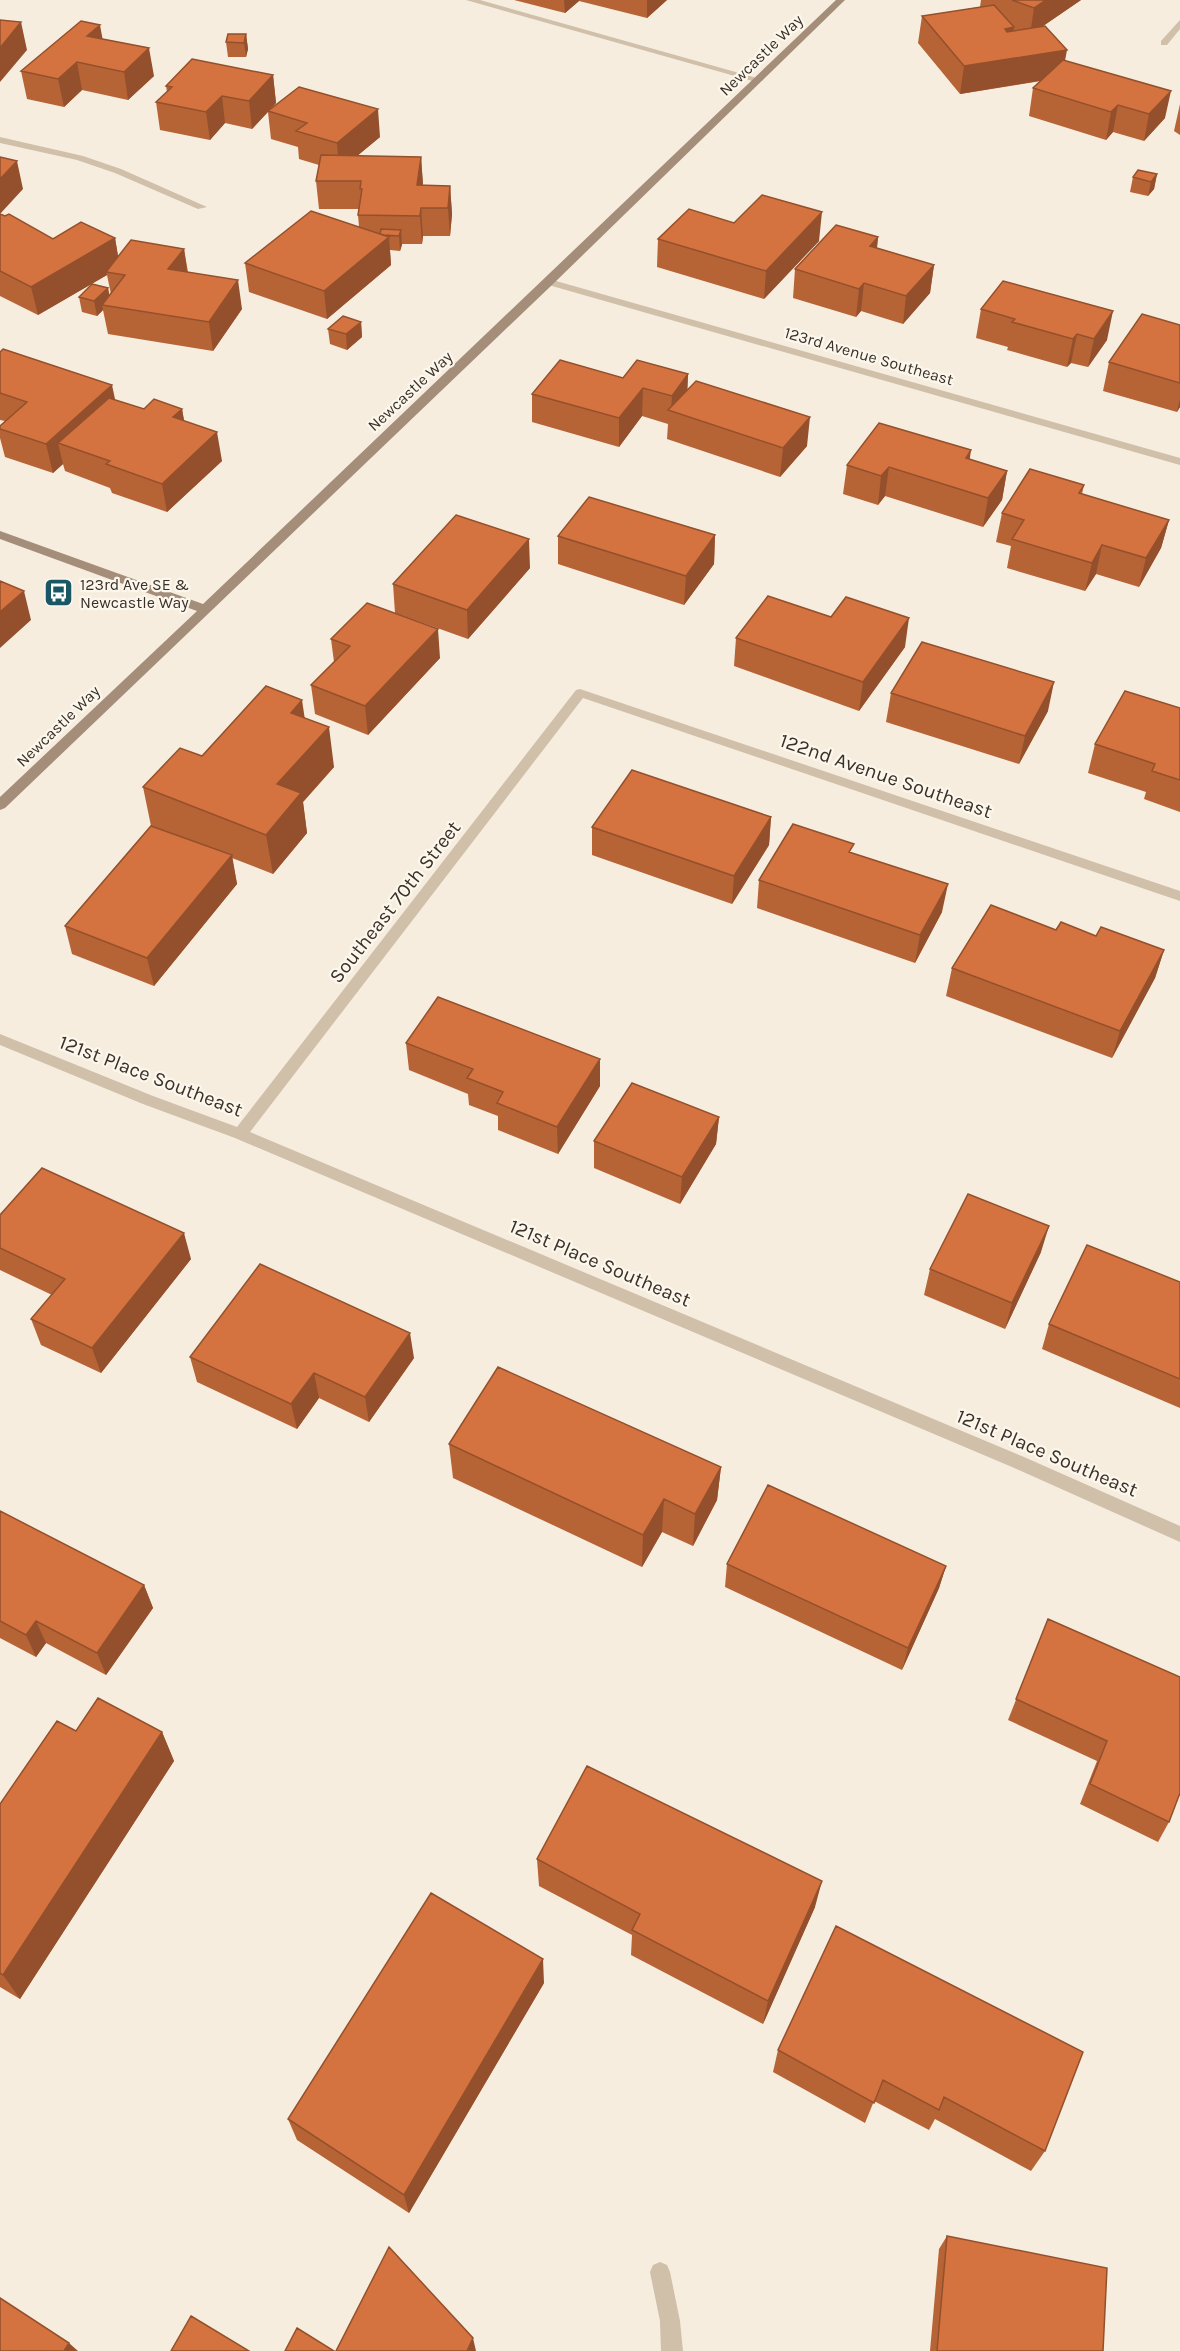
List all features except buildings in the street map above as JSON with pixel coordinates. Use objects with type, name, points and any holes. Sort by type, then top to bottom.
[{"type":"main road","name":"Newcastle Way","points":[[0,805],[549,282],[841,0]]},
{"type":"main road","points":[[0,535],[204,609]]},
{"type":"street","points":[[470,0],[759,80]]},
{"type":"street","points":[[1164,43],[1180,23]]},
{"type":"street","points":[[0,140],[80,158],[118,171],[202,207]]},
{"type":"street","name":"123rd Avenue Southeast","points":[[549,282],[1180,462]]},
{"type":"street","name":"122nd Avenue Southeast","points":[[580,693],[1180,896]]},
{"type":"street","name":"Southeast 70th Street","points":[[240,1134],[580,693]]},
{"type":"street","name":"121st Place Southeast","points":[[0,1039],[148,1100],[240,1134],[1018,1462],[1180,1534]]},
{"type":"street","points":[[660,2272],[670,2321],[672,2351]]},
{"type":"place","name":"123rd Ave SE & Newcastle Way","points":[[59,593]]}]
